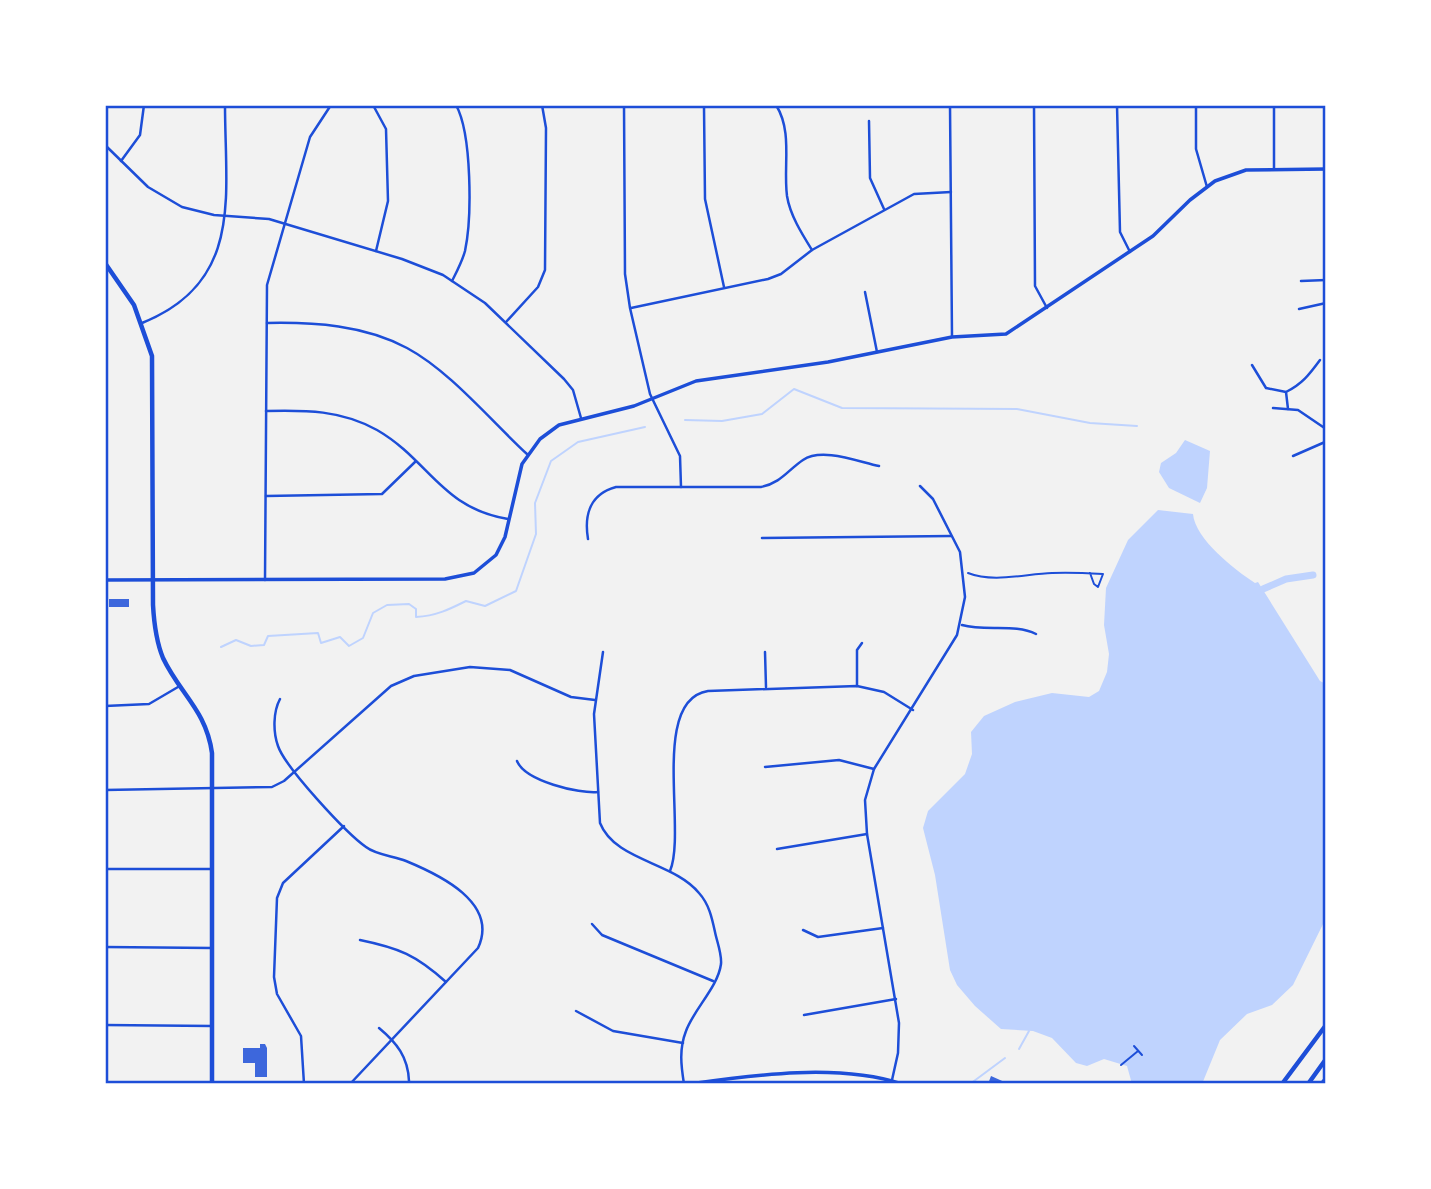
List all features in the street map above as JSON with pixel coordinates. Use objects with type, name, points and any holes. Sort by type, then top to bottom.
[{"type":"main road","points":[[105,263],[125,289],[142,323],[151,351],[154,378],[153,580],[157,638],[166,664],[198,709],[207,730],[213,789],[212,1084]]},
{"type":"main road","points":[[1282,1084],[1326,1025]]},
{"type":"main road","points":[[1308,1084],[1326,1059]]},
{"type":"street","points":[[121,161],[140,135],[144,105]]},
{"type":"street","points":[[142,323],[174,308],[202,283],[221,247],[225,216],[225,105]]},
{"type":"street","points":[[265,579],[267,285],[310,137],[331,105]]},
{"type":"street","points":[[373,105],[386,129],[388,201],[375,251]]},
{"type":"street","points":[[452,281],[462,261],[467,237],[467,144],[456,105]]},
{"type":"street","points":[[505,323],[538,287],[545,270],[546,128],[542,105]]},
{"type":"street","points":[[681,487],[680,456],[652,398],[630,308],[625,274],[624,106],[738,105]]},
{"type":"street","points":[[776,105],[786,128],[787,199],[797,226],[812,250]]},
{"type":"street","points":[[950,105],[952,337]]},
{"type":"street","points":[[1034,105],[1034,278],[1036,291],[1047,309]]},
{"type":"street","points":[[1117,105],[1120,232],[1130,252]]},
{"type":"street","points":[[1196,105],[1196,149],[1207,187]]},
{"type":"street","points":[[1274,105],[1274,169]]},
{"type":"street","points":[[704,107],[705,199],[724,287]]},
{"type":"street","points":[[869,121],[870,178],[884,209]]},
{"type":"street","points":[[105,145],[148,187],[173,203],[204,214],[255,216],[284,224],[418,265],[452,281],[485,303],[569,384],[581,418]]},
{"type":"street","points":[[105,580],[463,577],[482,569],[500,550],[516,480],[527,454],[553,429],[581,418],[634,406],[696,381],[828,362],[952,337],[1006,334],[1159,232],[1207,187],[1239,172],[1326,169]]},
{"type":"street","points":[[630,308],[781,274],[812,250],[884,209],[921,192],[951,192]]},
{"type":"street","points":[[1301,281],[1326,280]]},
{"type":"street","points":[[865,292],[877,352]]},
{"type":"street","points":[[1299,309],[1326,303]]},
{"type":"street","points":[[267,323],[332,325],[382,338],[408,349],[441,373],[527,454]]},
{"type":"street","points":[[1252,365],[1266,388],[1286,392],[1305,380],[1320,360]]},
{"type":"street","points":[[1286,392],[1288,409]]},
{"type":"street","points":[[1273,408],[1298,410],[1326,428]]},
{"type":"street","points":[[266,411],[311,410],[343,415],[380,431],[463,505],[489,516],[508,519]]},
{"type":"street","points":[[1293,456],[1325,441],[1326,447]]},
{"type":"street","points":[[588,539],[585,525],[589,508],[607,489],[769,485],[783,478],[802,460],[817,455],[879,466]]},
{"type":"street","points":[[266,496],[382,494],[415,462]]},
{"type":"street","points":[[892,1081],[900,1038],[867,834],[865,800],[874,769],[914,710],[962,625],[962,556],[933,499],[919,486]]},
{"type":"street","points":[[762,538],[952,536]]},
{"type":"street","points":[[962,625],[982,630],[1027,630],[1036,634]]},
{"type":"street","points":[[857,685],[857,650],[862,643]]},
{"type":"street","points":[[603,652],[595,701],[600,823],[604,834],[615,843],[670,871],[699,892],[710,911],[721,965],[687,1029],[681,1063],[687,1084],[843,1073],[902,1084]]},
{"type":"street","points":[[765,652],[766,689]]},
{"type":"street","points":[[105,790],[272,786],[294,771],[391,686],[414,676],[470,667],[510,670],[571,697],[595,701]]},
{"type":"street","points":[[105,706],[149,704],[181,685]]},
{"type":"street","points":[[670,871],[677,843],[672,778],[682,709],[691,697],[708,691],[857,685],[884,692],[914,710]]},
{"type":"street","points":[[280,699],[275,713],[276,741],[282,755],[344,826],[367,848],[407,861],[454,887],[478,907],[484,923],[483,938],[478,948],[350,1084]]},
{"type":"street","points":[[765,767],[839,760],[874,769]]},
{"type":"street","points":[[517,761],[525,771],[575,793],[598,792]]},
{"type":"street","points":[[304,1084],[302,1037],[277,994],[274,978],[277,898],[283,883],[344,826]]},
{"type":"street","points":[[777,849],[867,834]]},
{"type":"street","points":[[105,869],[212,869]]},
{"type":"street","points":[[592,924],[602,935],[713,981]]},
{"type":"street","points":[[803,930],[818,937],[883,928]]},
{"type":"street","points":[[360,940],[398,948],[418,957],[446,982]]},
{"type":"street","points":[[105,947],[212,948]]},
{"type":"street","points":[[804,1015],[895,999]]},
{"type":"street","points":[[576,1011],[613,1031],[683,1043]]},
{"type":"street","points":[[105,1025],[212,1026]]},
{"type":"street","points":[[379,1028],[392,1039],[406,1060],[409,1081]]},
{"type":"street","points":[[750,1078],[750,1084]]},
{"type":"path","points":[[964,571],[980,578],[1090,573],[1103,574],[1098,587],[1090,573]]},
{"type":"path","points":[[1134,1046],[1142,1055]]},
{"type":"path","points":[[1121,1065],[1138,1051]]},
{"type":"path","points":[[1320,1084],[1326,1077]]},
{"type":"water","points":[[1185,440],[1210,451],[1207,488],[1200,503],[1169,488],[1159,472],[1161,463],[1176,453]]},
{"type":"water","points":[[1158,510],[1193,514],[1201,534],[1217,553],[1255,583],[1258,582],[1320,681],[1326,684],[1326,918],[1293,985],[1272,1005],[1247,1014],[1220,1040],[1202,1084],[1132,1084],[1127,1066],[1104,1059],[1087,1066],[1076,1063],[1052,1038],[1033,1031],[1001,1029],[975,1006],[957,985],[950,970],[935,875],[923,828],[928,811],[965,774],[972,754],[971,732],[984,716],[1015,702],[1052,693],[1089,697],[1099,691],[1107,672],[1109,654],[1104,625],[1106,588],[1128,540]]},
{"type":"building","points":[[109,599],[129,599],[129,607],[109,607]]},
{"type":"building","points":[[260,1044],[265,1044],[267,1048],[267,1077],[255,1077],[255,1063],[243,1063],[243,1048],[260,1048]]},
{"type":"building","points":[[991,1076],[1009,1084],[988,1084]]},
{"type":"waterway","points":[[685,420],[722,421],[762,414],[794,389],[842,408],[1017,409],[1090,423],[1137,426]]},
{"type":"waterway","points":[[221,647],[236,640],[251,646],[264,645],[268,636],[318,633],[321,643],[340,637],[349,646],[363,638],[373,613],[387,605],[409,604],[416,609],[416,617],[442,612],[466,601],[485,606],[516,591],[536,534],[535,503],[551,461],[578,442],[645,427]]},
{"type":"waterway","points":[[1263,589],[1286,579],[1313,575]]},
{"type":"waterway","points":[[1019,1049],[1029,1031]]},
{"type":"waterway","points":[[970,1084],[1005,1058]]}]
